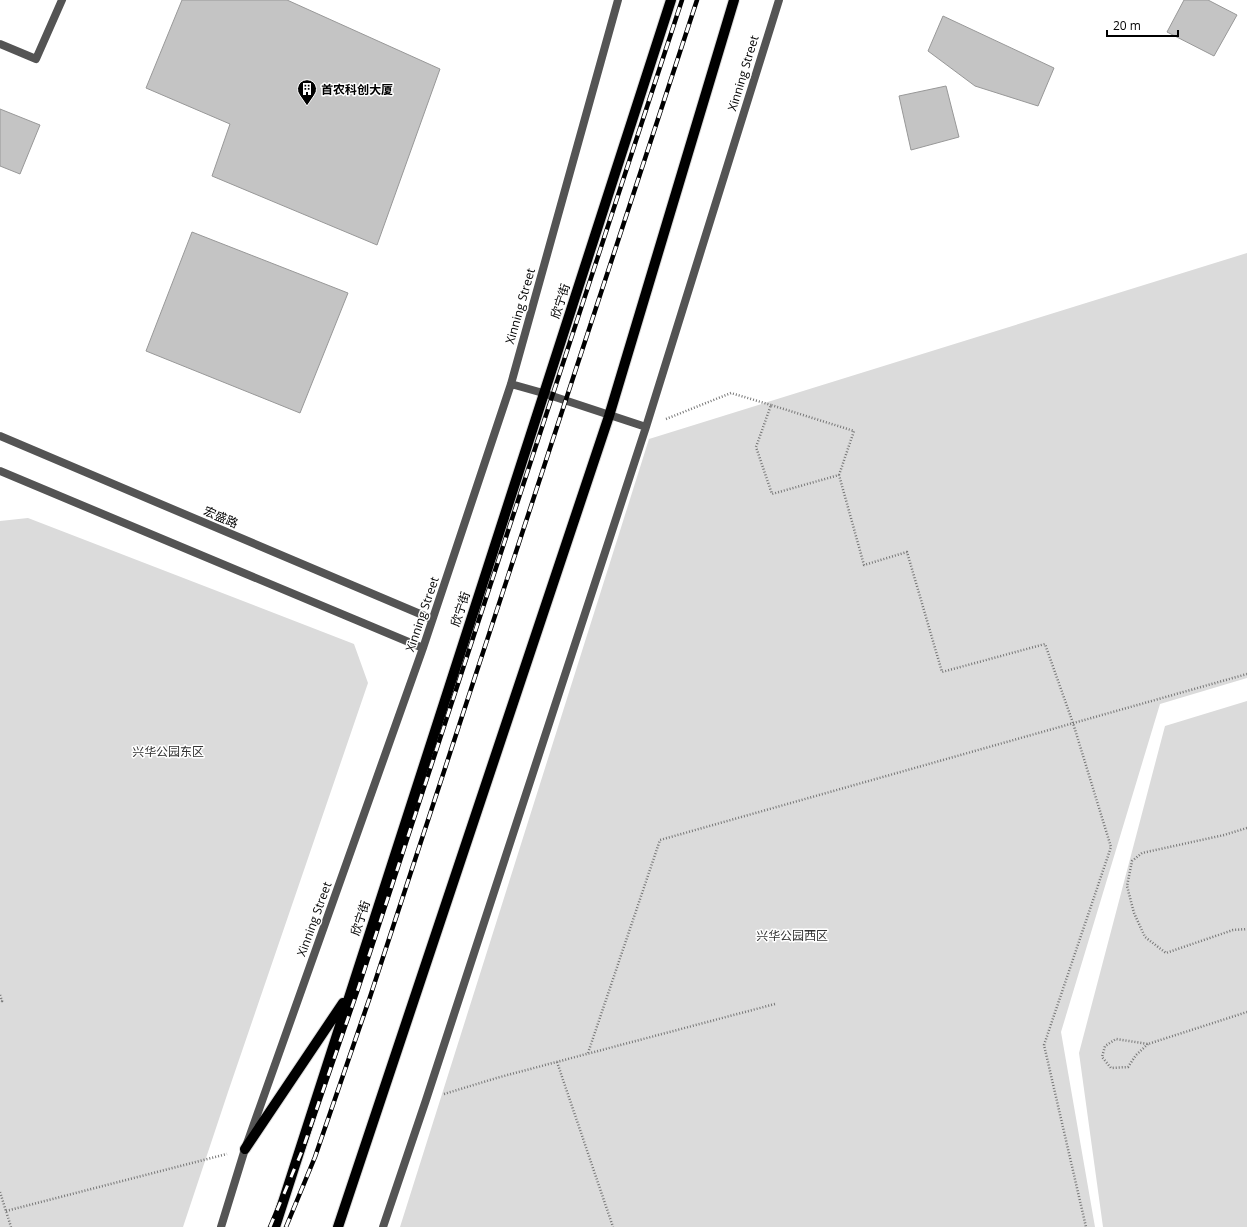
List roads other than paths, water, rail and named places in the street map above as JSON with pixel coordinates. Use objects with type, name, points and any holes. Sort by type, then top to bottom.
[{"type":"main road","name":"欣宁街","points":[[275,1227],[671,0]]},
{"type":"main road","points":[[338,1227],[609,416],[734,0]]},
{"type":"main road","points":[[245,1149],[350,993]]},
{"type":"street","points":[[0,44],[36,59],[62,0]]},
{"type":"street","name":"Xinning Street","points":[[221,1227],[245,1149],[423,648],[511,384],[618,0]]},
{"type":"street","name":"Xinning Street","points":[[383,1227],[646,427],[779,0]]},
{"type":"street","points":[[511,384],[646,427]]},
{"type":"street","name":"宏盛路","points":[[0,436],[432,619]]},
{"type":"street","points":[[0,471],[423,648]]},
{"type":"railway","points":[[270,1227],[302,1151],[357,992],[682,0]]},
{"type":"railway","points":[[286,1227],[315,1157],[370,997],[697,0]]},
{"type":"place","name":"首农科创大厦","points":[[307,106]]},
{"type":"park label","name":"兴华公园东区","points":[[168,751]]},
{"type":"park label","name":"兴华公园西区","points":[[792,935]]}]
